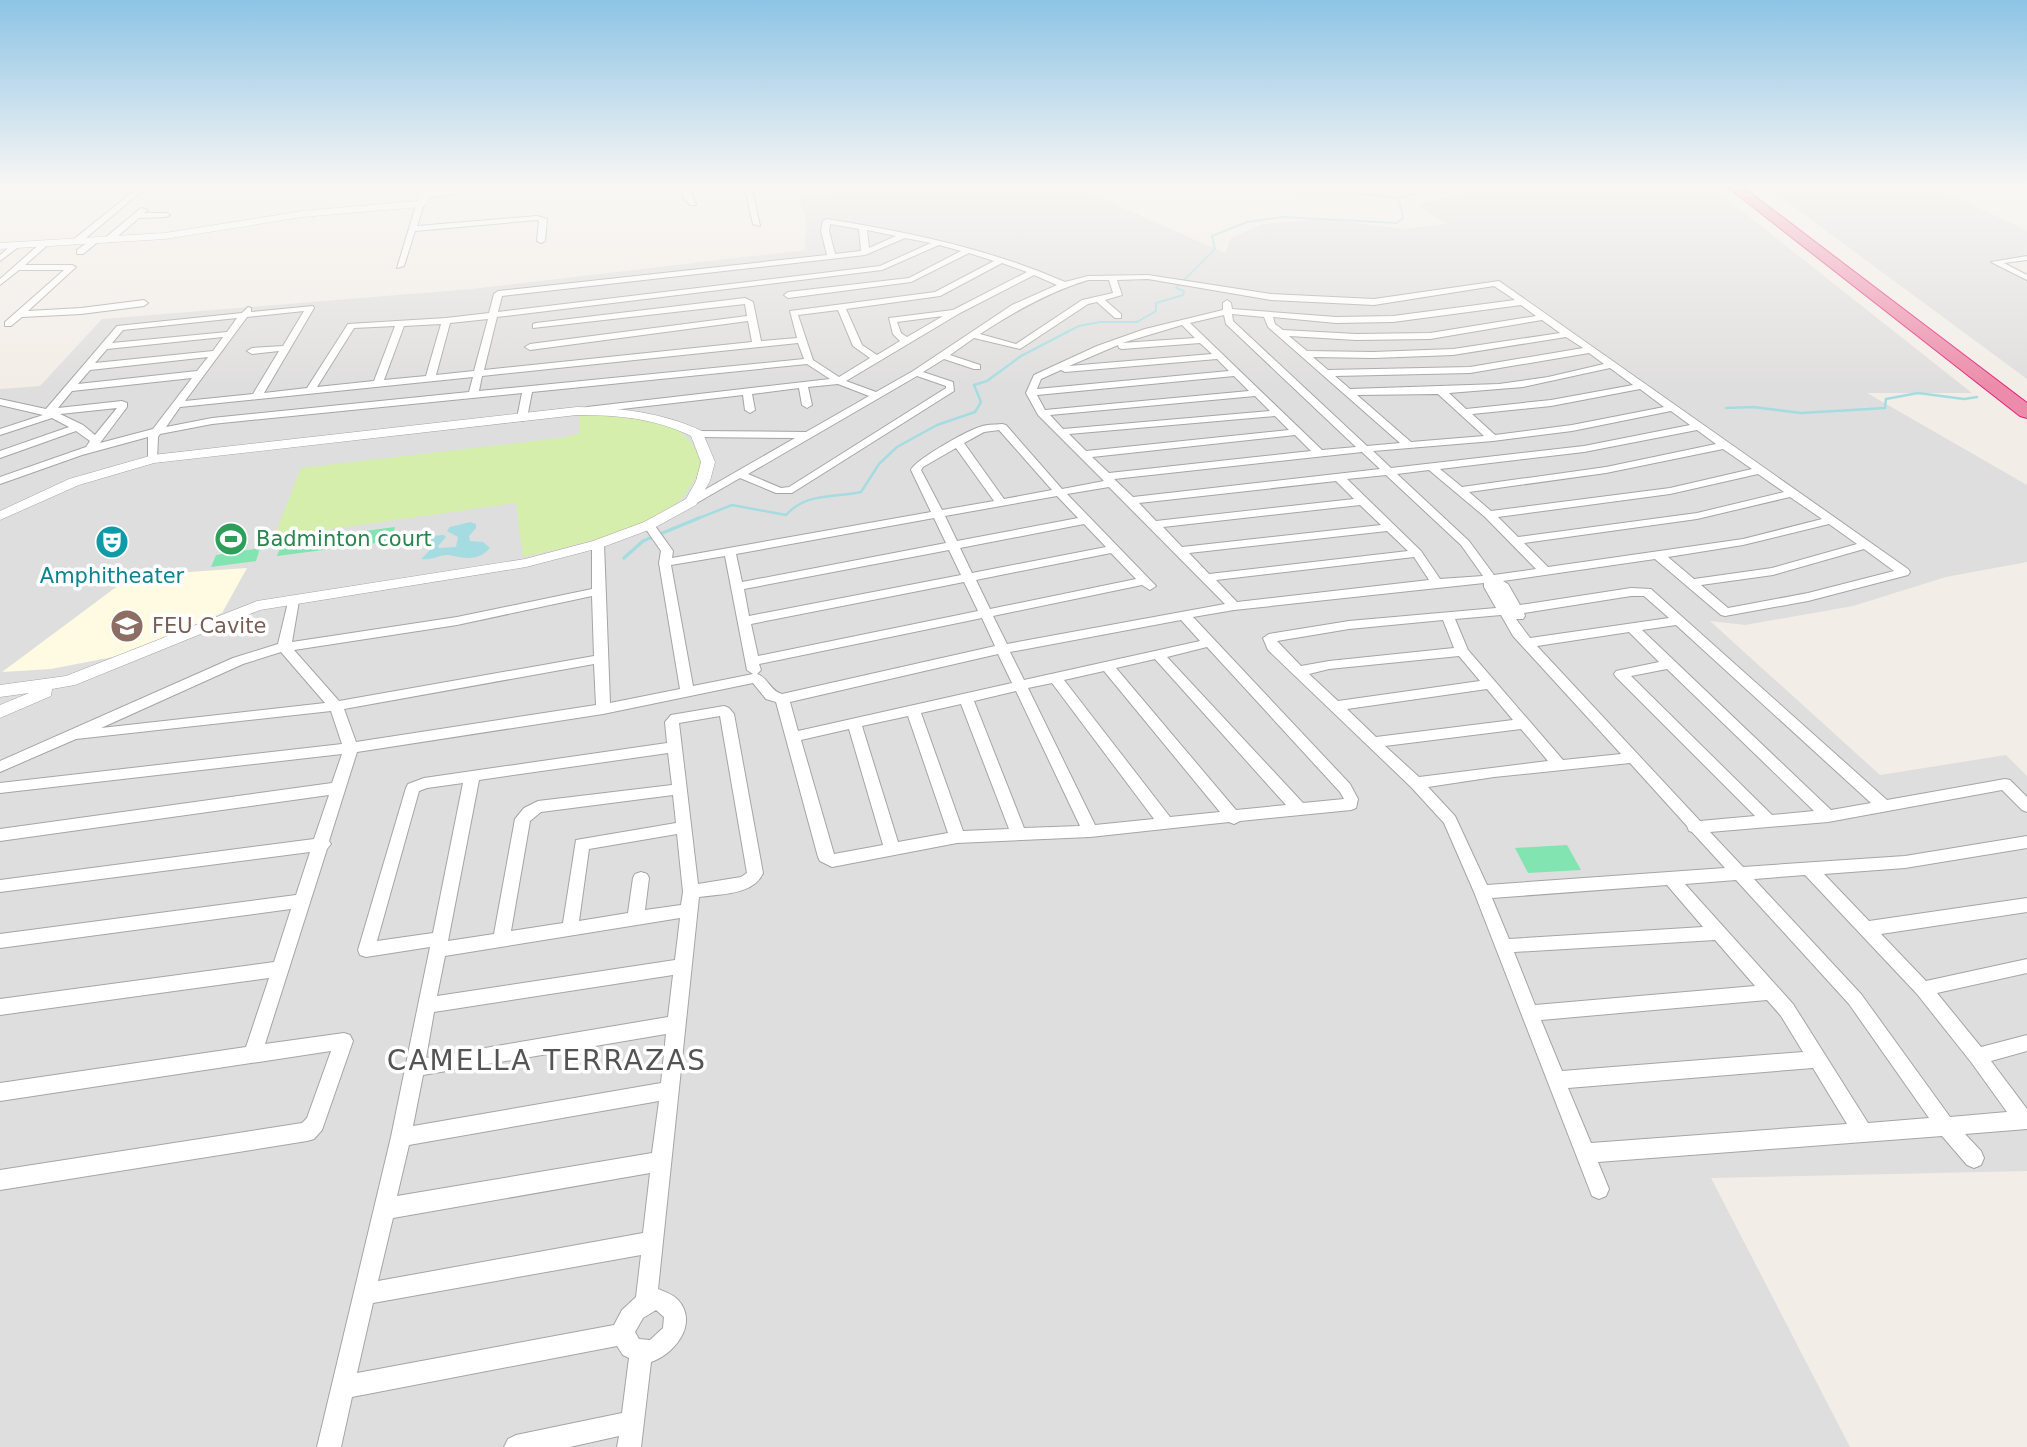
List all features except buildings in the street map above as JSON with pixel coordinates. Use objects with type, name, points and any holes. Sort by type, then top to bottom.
[{"type":"highway","points":[[1823,253],[2027,400]]},
{"type":"highway","points":[[1824,253],[2027,412]]},
{"type":"street","points":[[0,283],[36,253]]},
{"type":"street","points":[[400,266],[405,253]]},
{"type":"street","points":[[473,395],[495,314],[497,295],[501,293],[864,253]]},
{"type":"street","points":[[310,391],[349,328],[446,321],[888,266],[917,253]]},
{"type":"street","points":[[788,295],[911,280],[964,253]]},
{"type":"street","points":[[972,253],[1035,271],[1064,285]]},
{"type":"street","points":[[2027,258],[1995,262],[2027,278]]},
{"type":"street","points":[[793,313],[937,294],[1000,261]]},
{"type":"street","points":[[775,263],[809,361],[839,381],[875,394]]},
{"type":"street","points":[[8,324],[72,267],[19,268]]},
{"type":"street","points":[[0,516],[74,482],[153,459],[839,381],[957,311],[1035,271]]},
{"type":"street","points":[[973,335],[1017,347],[1085,302],[1118,295],[1112,277]]},
{"type":"street","points":[[0,712],[69,681],[257,607],[526,563],[651,529],[691,502],[742,475],[875,394],[916,373],[1015,307],[1064,285],[1088,278],[1148,277],[1301,300],[1374,302],[1496,284],[1904,572],[1808,597],[1725,612],[1658,555]]},
{"type":"street","points":[[1227,290],[1229,322],[1387,473],[1465,543],[1491,579],[1490,587],[1510,610],[1518,633],[1855,999],[1945,1125],[1974,1158]]},
{"type":"street","points":[[1098,299],[1118,316]]},
{"type":"street","points":[[536,326],[746,301],[749,302],[757,344]]},
{"type":"street","points":[[1374,302],[1393,320]]},
{"type":"street","points":[[1234,606],[1042,413],[1031,393],[1037,377],[1100,348],[1183,321],[1227,311],[1336,320],[1393,320],[1523,302]]},
{"type":"street","points":[[20,314],[81,311],[144,303]]},
{"type":"street","points":[[841,306],[858,346],[876,358]]},
{"type":"street","points":[[52,413],[124,326],[247,311],[310,308],[257,396]]},
{"type":"street","points":[[527,368],[538,309]]},
{"type":"street","points":[[153,459],[153,437],[247,311]]},
{"type":"street","points":[[906,341],[897,334],[892,320],[957,311]]},
{"type":"street","points":[[1268,315],[1271,325],[1410,446]]},
{"type":"street","points":[[1281,333],[1356,337],[1430,336],[1543,317]]},
{"type":"street","points":[[530,347],[753,318]]},
{"type":"street","points":[[430,379],[446,321]]},
{"type":"street","points":[[1183,321],[1319,453]]},
{"type":"street","points":[[379,384],[401,323]]},
{"type":"street","points":[[104,347],[230,334]]},
{"type":"street","points":[[1304,354],[1454,352],[1568,334]]},
{"type":"street","points":[[175,405],[801,340]]},
{"type":"street","points":[[1100,348],[1204,340]]},
{"type":"street","points":[[252,351],[287,348]]},
{"type":"street","points":[[1325,373],[1470,370],[1590,350]]},
{"type":"street","points":[[88,367],[216,353]]},
{"type":"street","points":[[942,355],[977,366]]},
{"type":"street","points":[[1056,370],[1220,356]]},
{"type":"street","points":[[0,481],[93,444],[212,421],[809,361]]},
{"type":"street","points":[[1348,392],[1441,391],[1546,380],[1611,365]]},
{"type":"street","points":[[742,475],[780,491],[792,490],[951,389],[950,384],[916,373]]},
{"type":"street","points":[[1031,393],[1237,373]]},
{"type":"street","points":[[70,388],[199,374]]},
{"type":"street","points":[[803,386],[807,405]]},
{"type":"street","points":[[1464,412],[1551,403],[1642,386]]},
{"type":"street","points":[[522,418],[527,390]]},
{"type":"street","points":[[1441,391],[1493,438]]},
{"type":"street","points":[[747,392],[750,410]]},
{"type":"street","points":[[1042,413],[1257,393]]},
{"type":"street","points":[[0,402],[52,413],[79,427],[93,444]]},
{"type":"street","points":[[0,432],[52,413],[124,405],[93,444]]},
{"type":"street","points":[[666,557],[730,552],[1059,492],[1108,480],[1319,453],[1493,438],[1572,428],[1673,408]]},
{"type":"street","points":[[577,411],[621,411],[650,415],[697,434],[807,435]]},
{"type":"street","points":[[1061,432],[1277,413]]},
{"type":"street","points":[[0,455],[79,427]]},
{"type":"street","points":[[752,661],[985,614],[1147,584],[1059,492],[1002,427],[982,429],[957,441],[918,465],[916,470],[955,545],[985,614],[1002,649],[1018,687],[1090,831]]},
{"type":"street","points":[[1130,501],[1584,449],[1698,427]]},
{"type":"street","points":[[1083,455],[1297,432]]},
{"type":"street","points":[[691,502],[703,481],[708,462],[697,434]]},
{"type":"street","points":[[957,441],[1001,503]]},
{"type":"street","points":[[1462,490],[1606,470],[1725,445]]},
{"type":"street","points":[[1433,468],[1462,490],[1544,570]]},
{"type":"street","points":[[1489,515],[1670,491],[1760,470]]},
{"type":"street","points":[[1339,478],[1417,553],[1437,583]]},
{"type":"street","points":[[1515,541],[1697,516],[1792,493]]},
{"type":"street","points":[[1153,525],[1363,501]]},
{"type":"street","points":[[737,587],[1086,520]]},
{"type":"street","points":[[730,552],[756,678],[771,696],[782,699],[1002,649],[1234,606],[1491,579],[1658,555],[1743,542],[1831,520]]},
{"type":"street","points":[[1179,551],[1392,527]]},
{"type":"street","points":[[651,529],[666,557],[687,693]]},
{"type":"street","points":[[598,544],[603,709]]},
{"type":"street","points":[[1692,583],[1773,571],[1866,545]]},
{"type":"street","points":[[744,621],[1113,549]]},
{"type":"street","points":[[1206,578],[1417,553]]},
{"type":"street","points":[[0,767],[238,661],[285,647],[457,621],[598,592]]},
{"type":"street","points":[[1599,1189],[1482,892],[1450,820],[1416,783],[1273,647],[1269,638],[1349,625],[1448,617],[1647,592],[1884,806]]},
{"type":"street","points":[[285,647],[293,601]]},
{"type":"street","points":[[782,699],[826,858],[832,861],[841,862],[957,837],[1018,832],[1090,831],[1351,804],[1352,799],[1345,788],[1184,615]]},
{"type":"street","points":[[1448,617],[1462,651],[1559,765]]},
{"type":"street","points":[[1528,642],[1678,621]]},
{"type":"street","points":[[1632,628],[1828,816]]},
{"type":"street","points":[[793,737],[1208,643]]},
{"type":"street","points":[[253,1055],[323,844],[351,748],[336,706],[285,647]]},
{"type":"street","points":[[1300,671],[1329,665],[1462,651]]},
{"type":"street","points":[[1158,655],[1299,809]]},
{"type":"street","points":[[63,737],[336,706],[601,659]]},
{"type":"street","points":[[1670,664],[1621,674],[1769,821]]},
{"type":"street","points":[[0,680],[44,677],[106,666]]},
{"type":"street","points":[[1108,667],[1234,818]]},
{"type":"street","points":[[0,788],[351,748],[603,709],[756,678]]},
{"type":"street","points":[[1055,679],[1167,824]]},
{"type":"street","points":[[0,691],[69,681]]},
{"type":"street","points":[[1334,706],[1492,684]]},
{"type":"street","points":[[966,699],[1018,832]]},
{"type":"street","points":[[913,710],[957,837]]},
{"type":"street","points":[[646,1301],[691,901],[672,722],[676,718],[719,711],[727,714],[755,873],[753,878],[745,883],[691,901],[636,918],[501,939],[366,950],[413,788],[424,783],[674,747]]},
{"type":"street","points":[[854,724],[893,850]]},
{"type":"street","points":[[1373,742],[1524,724]]},
{"type":"street","points":[[1416,783],[1632,758]]},
{"type":"street","points":[[329,1447],[401,1137],[472,777]]},
{"type":"street","points":[[1694,827],[1828,816],[2005,784],[2027,806]]},
{"type":"street","points":[[0,835],[339,788]]},
{"type":"street","points":[[501,939],[523,819],[528,811],[538,807],[680,789]]},
{"type":"street","points":[[570,929],[582,844],[684,827]]},
{"type":"street","points":[[1482,892],[1905,862],[2027,842]]},
{"type":"street","points":[[0,887],[323,844]]},
{"type":"street","points":[[1810,870],[1923,989],[2026,1121]]},
{"type":"street","points":[[636,918],[641,878]]},
{"type":"street","points":[[1672,880],[1787,1010],[1862,1131]]},
{"type":"street","points":[[0,941],[302,901]]},
{"type":"street","points":[[1865,929],[2027,905]]},
{"type":"street","points":[[1503,946],[1718,933]]},
{"type":"street","points":[[426,1006],[683,966]]},
{"type":"street","points":[[1923,989],[2027,966]]},
{"type":"street","points":[[0,1007],[280,969]]},
{"type":"street","points":[[1530,1013],[1770,992]]},
{"type":"street","points":[[414,1068],[677,1024]]},
{"type":"street","points":[[0,1092],[344,1041],[315,1124],[307,1132],[0,1180]]},
{"type":"street","points":[[1977,1056],[2027,1043]]},
{"type":"street","points":[[1556,1080],[1816,1059]]},
{"type":"street","points":[[401,1137],[670,1090]]},
{"type":"street","points":[[1585,1153],[2026,1121]]},
{"type":"street","points":[[383,1209],[662,1161]]},
{"type":"street","points":[[364,1294],[653,1242]]},
{"type":"street","points":[[646,1301],[665,1301],[672,1307],[674,1327],[662,1346],[641,1352],[630,1346],[625,1334],[627,1321],[635,1308],[646,1301]]},
{"type":"street","points":[[344,1387],[625,1334]]},
{"type":"street","points":[[629,1447],[641,1352]]},
{"type":"street","points":[[521,1446],[632,1422]]},
{"type":"shaded area","points":[[783,253],[1794,253],[1972,393],[1867,393],[2027,485],[2027,562],[1946,577],[1853,606],[1745,625],[1710,621],[1880,775],[2006,755],[2027,776],[2027,1171],[1711,1178],[1850,1447],[0,1447],[0,389],[40,386],[102,319],[471,289]]},
{"type":"shaded area","points":[[1856,253],[2027,253],[2027,256],[1990,262],[2027,280],[2027,379]]},
{"type":"shaded area","name":"FEU Cavite","points":[[247,568],[222,613],[123,655],[51,669],[2,672],[131,576]]},
{"type":"green space","points":[[612,414],[654,421],[677,430],[696,449],[703,463],[680,500],[666,511],[628,529],[523,557],[516,503],[274,537],[301,468],[567,437],[580,433],[580,415]]},
{"type":"green space","points":[[395,527],[392,541],[338,548],[342,534]]},
{"type":"green space","points":[[336,536],[331,549],[277,556],[282,543]]},
{"type":"green space","points":[[260,548],[256,561],[211,567],[216,555]]},
{"type":"green space","points":[[1567,845],[1581,870],[1528,873],[1515,848]]},
{"type":"water","points":[[470,522],[476,524],[476,528],[469,536],[470,541],[483,542],[490,548],[485,552],[471,558],[445,555],[421,559],[432,548],[420,541],[430,536],[444,535],[446,537],[439,548],[456,547],[458,537],[447,531],[450,527]]},
{"type":"waterway","points":[[1069,331],[1100,322],[1137,322],[1156,311],[1156,303],[1183,295],[1184,291],[1176,288],[1211,253]]},
{"type":"waterway","points":[[697,519],[732,505],[786,515],[812,499],[861,492],[879,464],[897,447],[937,425],[975,412],[981,402],[974,385],[987,381],[1021,356],[1069,331]]},
{"type":"waterway","points":[[1065,333],[1069,331]]},
{"type":"waterway","points":[[1726,408],[1753,407],[1801,413],[1885,408],[1886,399],[1918,393],[1964,399],[1977,397]]},
{"type":"waterway","points":[[624,558],[643,541],[697,519]]},
{"type":"place","name":"Badminton court","points":[[231,539]]},
{"type":"place","name":"Amphitheater","points":[[112,542]]},
{"type":"place","name":"FEU Cavite","points":[[127,626]]},
{"type":"district","name":"CAMELLA TERRAZAS","points":[[547,1060]]}]
